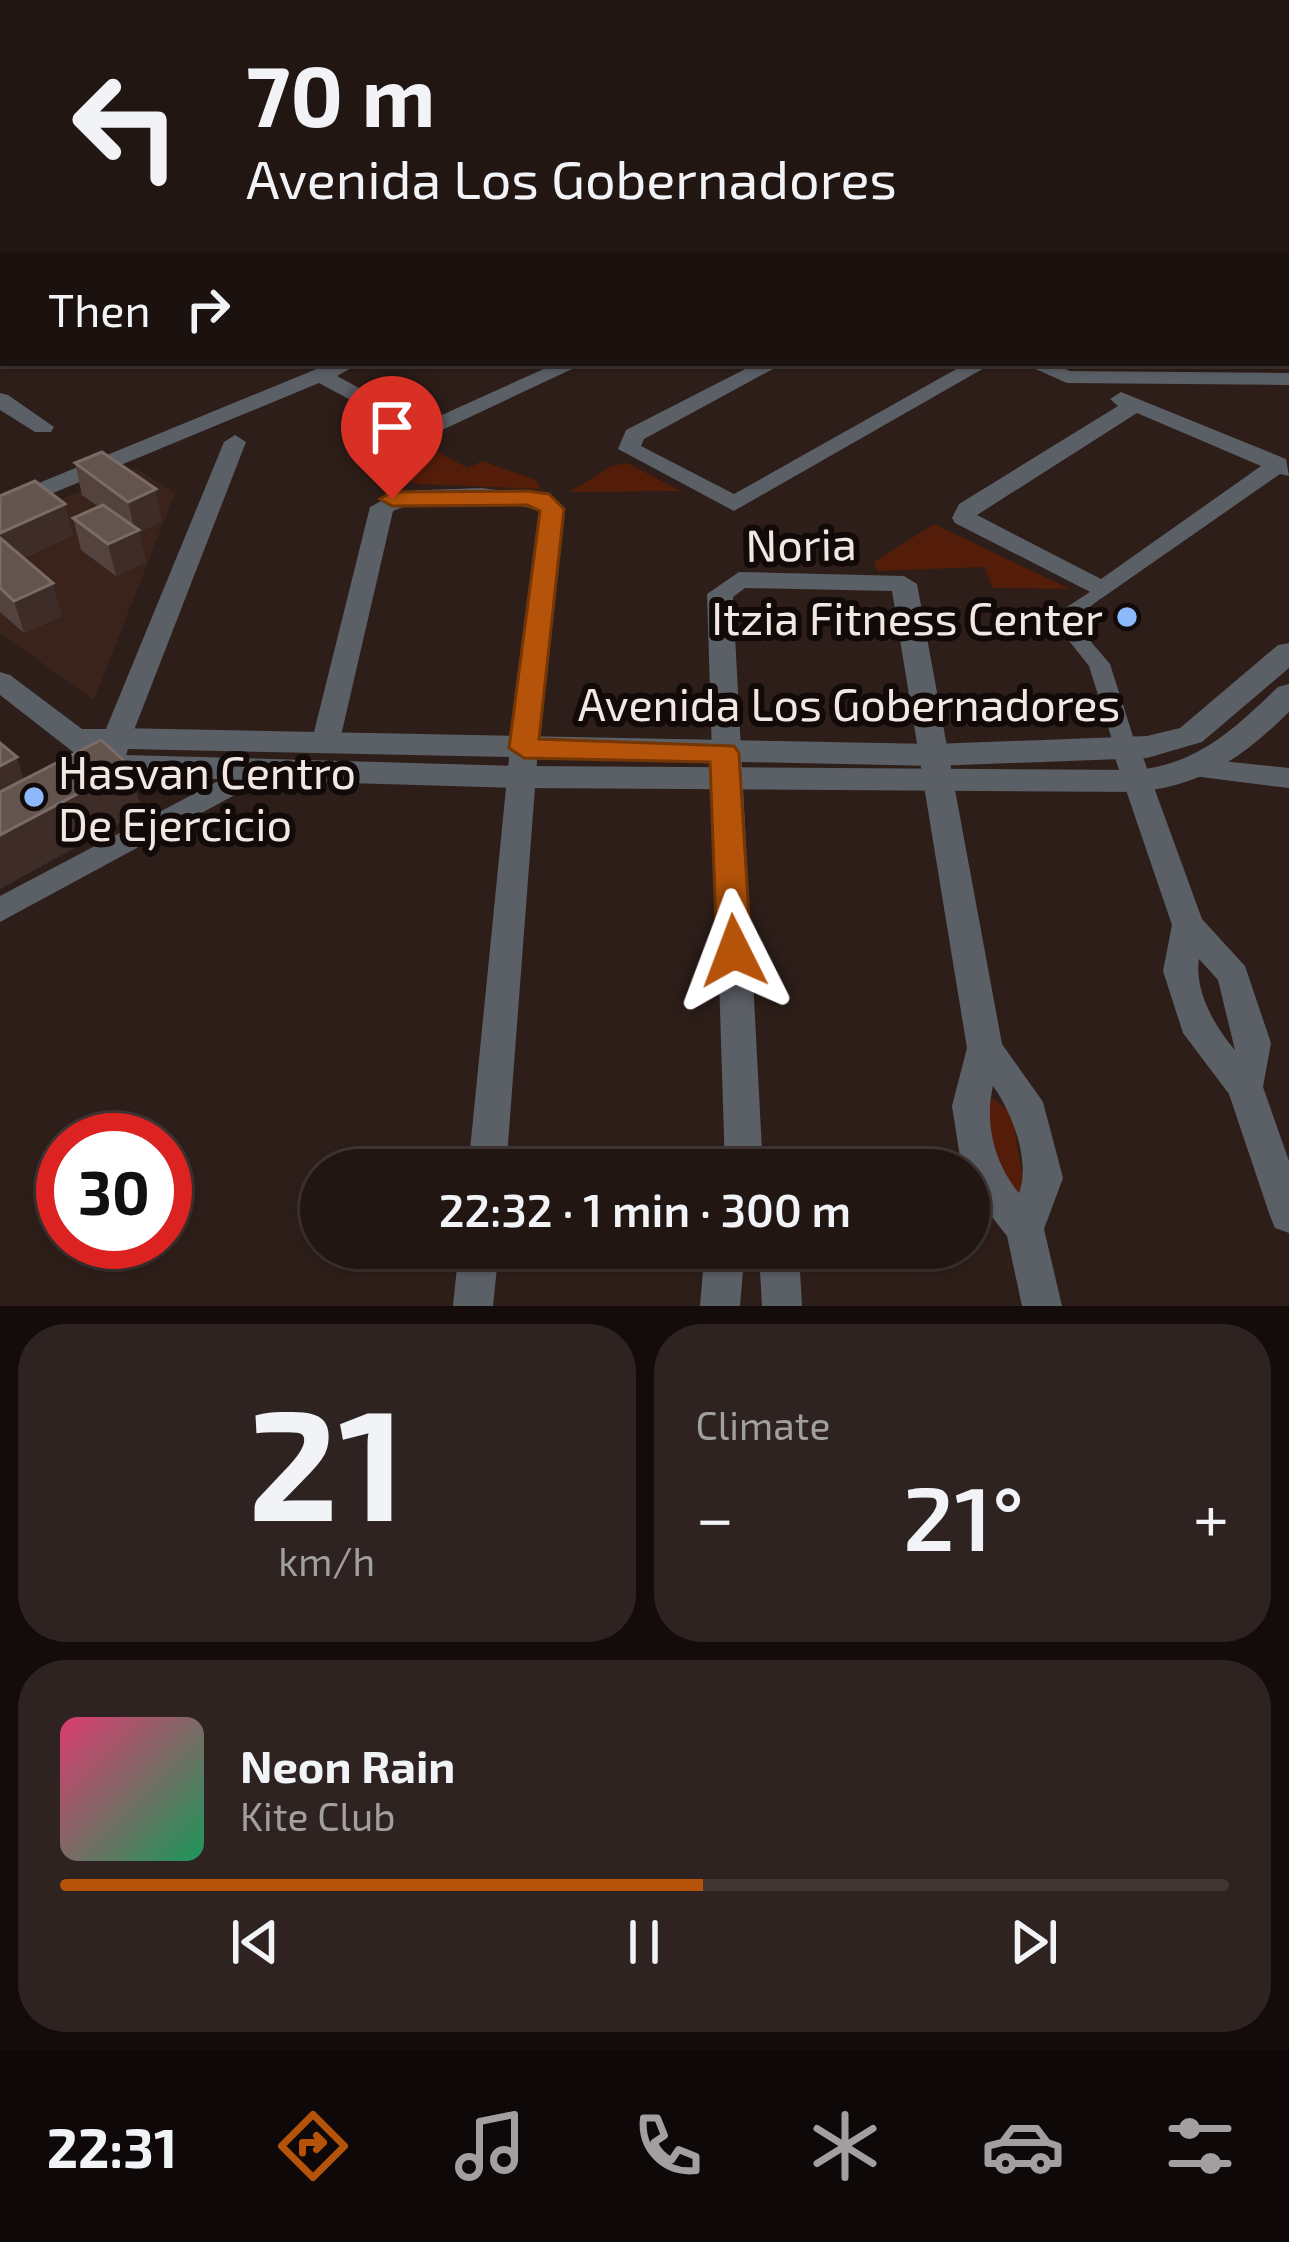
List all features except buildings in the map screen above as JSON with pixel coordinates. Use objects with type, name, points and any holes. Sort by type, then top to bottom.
[{"type":"street","points":[[0,508],[342,366]]},
{"type":"street","points":[[320,375],[424,432],[567,366]]},
{"type":"street","points":[[767,366],[629,440],[629,449],[734,504],[977,366]]},
{"type":"street","points":[[1042,366],[1283,466]]},
{"type":"street","points":[[1067,376],[1289,380]]},
{"type":"street","points":[[0,400],[43,427]]},
{"type":"street","points":[[1102,590],[970,524],[963,514],[1135,405]]},
{"type":"street","points":[[57,799],[111,752],[235,442]]},
{"type":"street","points":[[1245,1087],[1254,1043],[1233,976],[1188,926],[1099,664],[1076,638],[1077,607],[1283,466]]},
{"type":"street","points":[[326,740],[382,507],[392,499],[540,500],[552,509],[522,763],[489,1149]]},
{"type":"street","name":"Noria","points":[[725,765],[720,594],[724,586],[739,580],[904,584],[937,768]]},
{"type":"street","name":"Avenida Los Gobernadores","points":[[937,768],[1126,749],[1191,735],[1289,653]]},
{"type":"street","points":[[0,681],[77,739],[111,752]]},
{"type":"street","name":"Avenida Los Gobernadores","points":[[111,752],[260,769],[522,763],[725,765],[937,768],[1138,781],[1177,778],[1203,769],[1289,694]]},
{"type":"street","name":"Avenida Los Gobernadores","points":[[111,752],[326,740],[522,763]]},
{"type":"street","points":[[725,765],[743,1149]]},
{"type":"street","points":[[937,768],[985,1048],[970,1106],[982,1177],[1025,1229],[1042,1306]]},
{"type":"street","points":[[0,910],[260,769]]},
{"type":"street","points":[[1203,769],[1289,778]]},
{"type":"street","points":[[1188,926],[1180,971],[1200,1033],[1245,1087],[1289,1216]]},
{"type":"street","points":[[985,1048],[1025,1102],[1044,1178],[1025,1229]]},
{"type":"street","points":[[472,1306],[476,1269]]},
{"type":"street","points":[[720,1306],[723,1269]]},
{"type":"street","points":[[779,1269],[782,1306]]},
{"type":"shaded area","points":[[422,444],[468,468],[482,461],[534,479],[542,489],[417,484],[404,478],[393,463],[398,454]]},
{"type":"shaded area","points":[[627,463],[681,491],[569,492],[612,466]]},
{"type":"shaded area","points":[[135,468],[175,493],[94,700],[0,633],[0,525]]},
{"type":"shaded area","points":[[934,524],[1070,589],[992,588],[985,567],[878,571],[874,562]]},
{"type":"shaded area","points":[[993,1098],[1012,1114],[1024,1185],[1011,1201],[982,1111]]},
{"type":"place","name":"Itzia Fitness Center","points":[[1127,617]]},
{"type":"place","name":"Hasvan Centro De Ejercicio","points":[[34,797]]},
{"type":"route","points":[[392,499],[527,498],[552,509],[524,748],[724,753],[734,951]]}]
